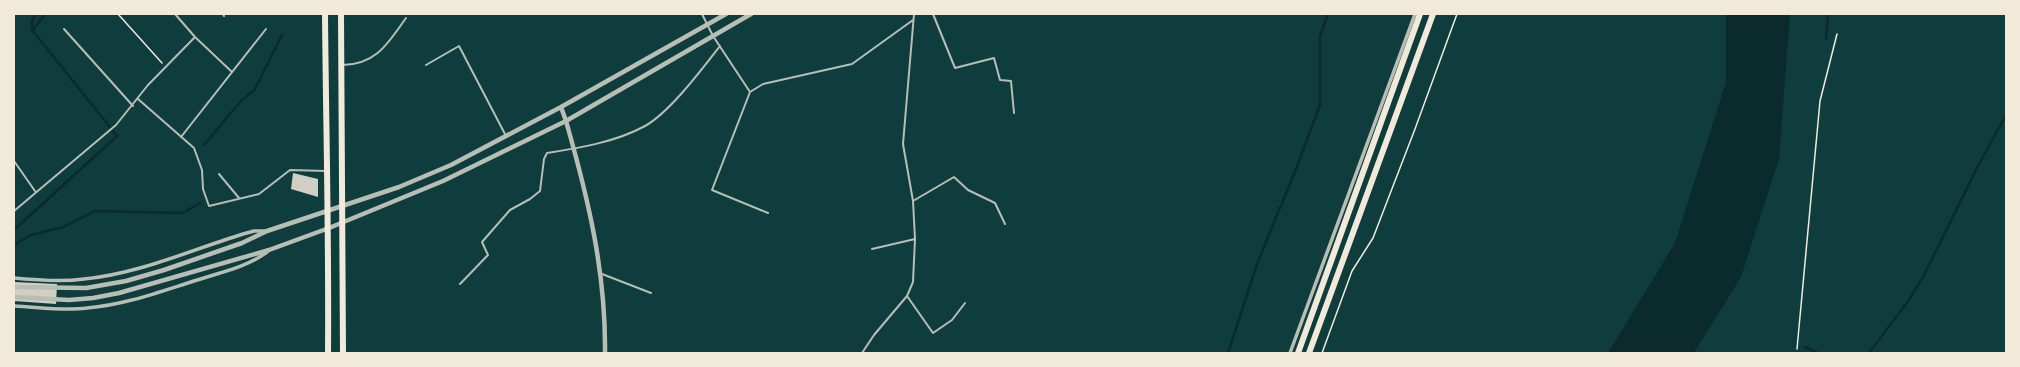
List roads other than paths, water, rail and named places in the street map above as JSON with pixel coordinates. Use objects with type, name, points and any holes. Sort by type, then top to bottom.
[{"type":"main road","points":[[325,14],[326,171],[329,228],[328,353]]},
{"type":"main road","points":[[341,14],[343,353]]},
{"type":"main road","points":[[1298,353],[1420,14]]},
{"type":"main road","points":[[1310,353],[1433,14]]},
{"type":"street","points":[[14,287],[86,288],[104,286],[164,270],[242,242],[267,231],[399,187],[451,165],[561,107],[726,14]]},
{"type":"street","points":[[14,297],[69,300],[93,298],[119,293],[268,250],[329,228],[444,181],[566,121],[751,14]]},
{"type":"street","points":[[1290,353],[1415,14]]},
{"type":"street","points":[[561,107],[590,208],[602,274],[605,353]]},
{"type":"street","points":[[14,278],[62,280],[101,277],[140,267],[243,234],[254,231],[267,231]]},
{"type":"street","points":[[14,306],[86,309],[138,299],[249,263],[268,250]]},
{"type":"lane","points":[[175,14],[195,37],[232,72]]},
{"type":"lane","points":[[702,14],[713,36],[750,92]]},
{"type":"lane","points":[[862,353],[874,335],[908,296],[913,282],[913,201],[903,144],[914,14]]},
{"type":"lane","points":[[932,14],[955,68],[994,58],[1000,80],[1010,81],[1014,113]]},
{"type":"lane","points":[[342,65],[365,61],[377,55],[406,18]]},
{"type":"lane","points":[[768,213],[712,190],[750,92],[763,84],[852,64],[913,20]]},
{"type":"lane","points":[[64,29],[133,106]]},
{"type":"lane","points":[[181,137],[266,29]]},
{"type":"lane","points":[[14,211],[115,125],[133,106],[148,85],[195,37]]},
{"type":"lane","points":[[426,65],[459,46],[506,136]]},
{"type":"lane","points":[[460,284],[488,255],[482,242],[510,210],[534,197],[540,191],[545,156],[547,153],[574,149],[632,132],[646,126],[658,117],[693,80],[720,46]]},
{"type":"lane","points":[[138,99],[194,148],[203,174],[203,188],[209,206],[263,192],[290,170],[326,171]]},
{"type":"lane","points":[[14,161],[36,192]]},
{"type":"lane","points":[[219,174],[239,198]]},
{"type":"lane","points":[[913,201],[954,178],[968,190],[995,203],[1005,224]]},
{"type":"lane","points":[[872,249],[914,239]]},
{"type":"lane","points":[[602,274],[651,293]]},
{"type":"lane","points":[[908,296],[933,333],[952,320],[965,303]]},
{"type":"water","points":[[1726,14],[1790,14],[1779,159],[1741,277],[1694,353],[1608,353],[1675,243],[1726,82]]},
{"type":"waterway","points":[[14,230],[117,136],[32,30],[32,21],[35,14]]},
{"type":"waterway","points":[[33,30],[45,14]]},
{"type":"waterway","points":[[1228,353],[1257,264],[1296,169],[1320,105],[1320,36],[1328,14]]},
{"type":"waterway","points":[[1826,39],[1828,14]]},
{"type":"waterway","points":[[204,145],[241,101],[255,89],[282,35]]},
{"type":"waterway","points":[[1869,353],[1909,300],[1924,275],[1979,164],[2006,115]]},
{"type":"waterway","points":[[14,245],[31,235],[63,227],[95,211],[183,213],[200,203]]},
{"type":"waterway","points":[[1805,347],[1818,353]]}]
